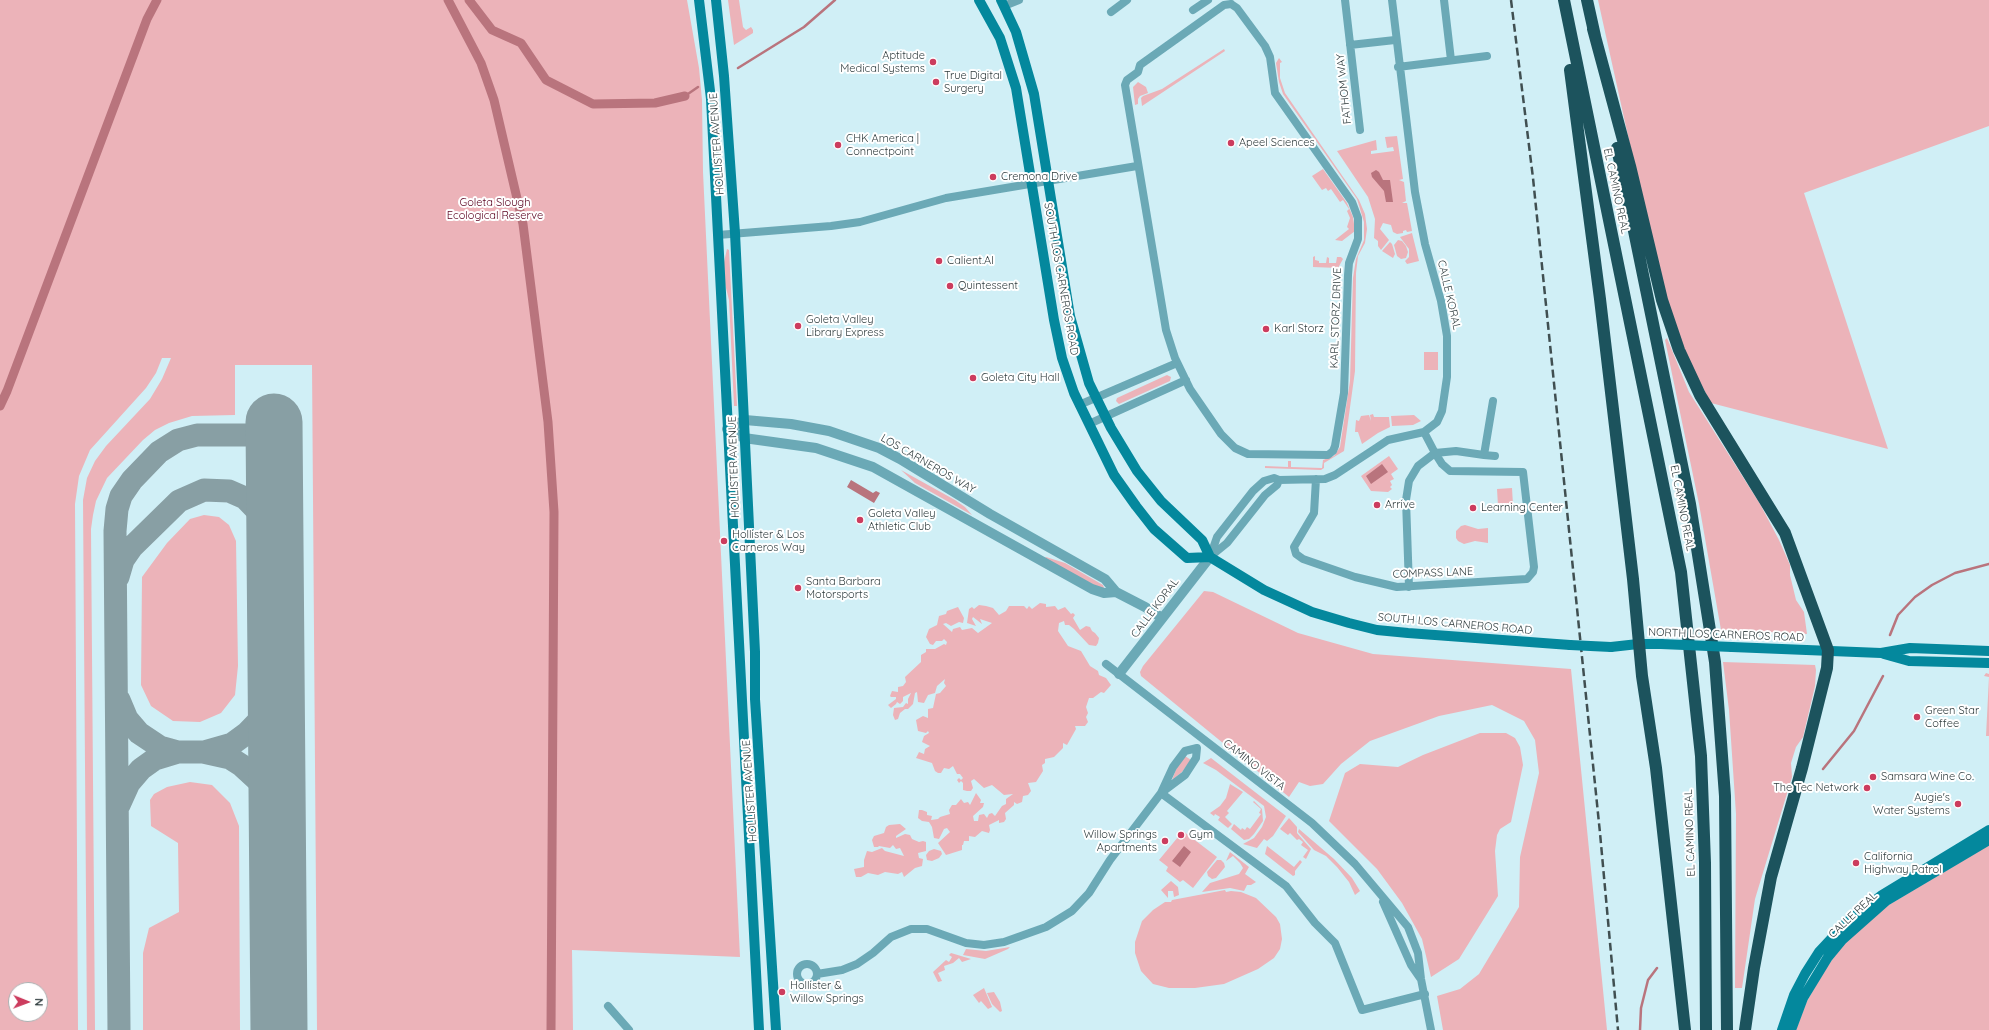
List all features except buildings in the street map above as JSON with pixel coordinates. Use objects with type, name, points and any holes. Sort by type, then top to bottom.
[{"type":"highway","points":[[1556,0],[1572,79],[1600,299],[1633,579],[1638,644],[1656,768],[1685,1030]]},
{"type":"highway","name":"EL CAMINO REAL","points":[[1564,0],[1681,572],[1701,756],[1705,864],[1706,1030]]},
{"type":"highway","name":"EL CAMINO REAL","points":[[1587,0],[1645,291],[1690,504],[1715,662],[1724,796],[1727,1030]]},
{"type":"highway","points":[[1594,29],[1630,166],[1662,300],[1679,350],[1700,395],[1785,533],[1807,588],[1828,650],[1827,668],[1802,768],[1771,876],[1754,968],[1745,1030]]},
{"type":"main road","name":"HOLLISTER AVENUE","points":[[699,0],[711,99],[759,1030]]},
{"type":"main road","name":"HOLLISTER AVENUE","points":[[716,0],[724,76],[735,233],[755,652],[755,699],[776,1030]]},
{"type":"main road","name":"SOUTH LOS CARNEROS ROAD","points":[[979,0],[1000,38],[1010,65],[1017,93],[1054,320],[1062,358],[1079,405],[1114,475],[1154,529],[1188,558],[1210,556]]},
{"type":"main road","name":"SOUTH LOS CARNEROS ROAD","points":[[1003,3],[1016,32],[1028,69],[1034,94],[1070,316],[1079,355],[1095,398],[1104,417],[1138,470],[1161,501],[1202,540],[1210,556],[1264,590],[1312,612],[1377,630],[1570,645]]},
{"type":"main road","name":"NORTH LOS CARNEROS ROAD","points":[[1570,645],[1611,648],[1638,644],[1661,644],[1828,650],[1881,653],[1909,661],[1989,663]]},
{"type":"main road","name":"NORTH LOS CARNEROS ROAD","points":[[1881,653],[1910,648],[1989,651]]},
{"type":"main road","name":"CALLE REAL","points":[[1782,1030],[1794,996],[1805,974],[1819,952],[1847,922],[1882,895],[1989,830]]},
{"type":"main road","name":"CALLE REAL","points":[[1791,1030],[1803,998],[1816,975],[1828,957],[1851,931],[1886,901],[1989,840]]},
{"type":"street","points":[[1003,3],[1019,0]]},
{"type":"street","points":[[1111,12],[1127,0]]},
{"type":"street","points":[[1193,10],[1208,0]]},
{"type":"street","name":"FATHOM WAY","points":[[1345,0],[1360,130]]},
{"type":"street","name":"CALLE KORAL","points":[[1210,556],[1217,537],[1256,487],[1264,481],[1274,478],[1279,480],[1326,479],[1335,475],[1388,440],[1424,432],[1437,422],[1442,411],[1446,388],[1448,354],[1441,301],[1418,213],[1398,67],[1392,0]]},
{"type":"street","points":[[1444,0],[1451,60]]},
{"type":"street","name":"KARL STORZ DRIVE","points":[[1231,4],[1237,8],[1266,46],[1270,58],[1275,93],[1352,202],[1358,218],[1358,240],[1349,263],[1348,275],[1344,393],[1338,432],[1333,451],[1323,456],[1241,452],[1221,434],[1194,396],[1177,363],[1166,330],[1137,166],[1125,84],[1127,80],[1138,72],[1140,65],[1224,5],[1231,4]]},
{"type":"street","name":"FATHOM WAY","points":[[1350,46],[1395,40]]},
{"type":"street","points":[[1398,67],[1487,56]]},
{"type":"street","points":[[718,235],[831,226],[860,222],[946,198],[1137,166]]},
{"type":"street","points":[[1079,405],[1177,363]]},
{"type":"street","points":[[1089,424],[1186,380]]},
{"type":"street","points":[[1484,455],[1493,401]]},
{"type":"street","points":[[727,429],[745,420]]},
{"type":"street","name":"LOS CARNEROS WAY","points":[[745,420],[790,424],[820,429],[850,437],[900,459],[990,514],[1105,579],[1116,592],[1145,607],[1162,618]]},
{"type":"street","name":"LOS CARNEROS WAY","points":[[727,429],[744,438],[816,448],[874,467],[982,529],[1092,589],[1104,593],[1116,592]]},
{"type":"street","points":[[1424,432],[1435,453]]},
{"type":"street","points":[[1409,587],[1406,490],[1413,473],[1426,458],[1435,453],[1456,451],[1495,456]]},
{"type":"street","name":"COMPASS LANE","points":[[1316,479],[1314,513],[1296,543],[1294,552],[1297,556],[1314,564],[1355,578],[1393,587],[1523,580],[1531,576],[1534,567],[1523,472],[1457,473],[1446,468],[1435,453]]},
{"type":"street","name":"CALLE KORAL","points":[[1120,674],[1210,556],[1227,543],[1265,495],[1276,485],[1279,480]]},
{"type":"street","points":[[982,529],[990,514]]},
{"type":"street","name":"CAMINO VISTA","points":[[1106,664],[1335,843],[1355,864],[1408,927],[1418,953],[1421,979],[1431,1030]]},
{"type":"street","points":[[1161,793],[1184,774],[1196,758],[1197,748],[1203,740]]},
{"type":"street","points":[[817,974],[842,970],[858,964],[891,937],[911,929],[927,929],[966,943],[984,945],[1004,942],[1046,927],[1072,911],[1090,893],[1110,860],[1161,793],[1173,767],[1185,751],[1197,748]]},
{"type":"street","points":[[1161,793],[1286,886],[1316,923],[1335,943],[1362,1010],[1425,994]]},
{"type":"street","name":"CAMINO VISTA","points":[[1380,894],[1411,965],[1421,979]]},
{"type":"street","points":[[608,1006],[629,1030]]},
{"type":"green space","name":"Goleta Slough Ecological Reserve","points":[[0,0],[687,0],[699,68],[702,100],[703,172],[740,957],[572,950],[573,1030],[317,1030],[312,365],[235,365],[235,415],[192,416],[169,423],[155,430],[143,440],[107,478],[96,501],[91,529],[95,1030],[87,1030],[83,500],[87,478],[95,461],[106,446],[150,399],[162,379],[171,358],[162,358],[156,373],[146,388],[90,450],[79,476],[75,504],[78,1030],[0,1030]]},
{"type":"green space","points":[[728,0],[739,0],[743,27],[746,30],[751,27],[753,30],[753,33],[734,45]]},
{"type":"green space","points":[[1598,0],[1989,0],[1989,126],[1804,193],[1888,449],[1711,403],[1688,360],[1665,297]]},
{"type":"green space","points":[[1224,49],[1225,51],[1142,106],[1141,98],[1143,96],[1162,89]]},
{"type":"green space","points":[[1279,58],[1282,62],[1280,63],[1280,78],[1285,93],[1359,200],[1365,214],[1367,229],[1365,243],[1358,256],[1356,273],[1355,371],[1344,451],[1324,463],[1324,468],[1321,470],[1265,468],[1265,466],[1288,467],[1288,461],[1291,461],[1291,467],[1322,468],[1323,460],[1334,456],[1340,447],[1350,381],[1353,278],[1356,259],[1364,240],[1364,222],[1357,199],[1283,94],[1279,82],[1276,63]]},
{"type":"green space","points":[[1138,82],[1146,87],[1148,93],[1140,96],[1138,99],[1138,104],[1135,105],[1133,87]]},
{"type":"green space","points":[[1397,136],[1403,179],[1399,180],[1404,182],[1406,201],[1402,203],[1407,203],[1412,231],[1407,232],[1406,230],[1403,231],[1403,233],[1397,234],[1393,232],[1391,225],[1383,223],[1380,229],[1389,240],[1381,250],[1378,246],[1378,241],[1374,238],[1375,219],[1368,197],[1337,151],[1376,140],[1377,150],[1371,151],[1371,154],[1394,151],[1393,147],[1387,148],[1385,137]]},
{"type":"green space","points":[[1323,169],[1347,203],[1353,217],[1355,231],[1342,241],[1335,240],[1349,229],[1347,227],[1350,218],[1347,211],[1349,209],[1343,200],[1340,202],[1331,189],[1328,191],[1326,188],[1322,190],[1312,176]]},
{"type":"green space","points":[[1412,233],[1419,261],[1407,264],[1405,261],[1409,257],[1409,249],[1400,237]]},
{"type":"green space","points":[[1398,240],[1402,241],[1406,246],[1408,252],[1406,258],[1401,259],[1397,256],[1394,245]]},
{"type":"green space","points":[[1390,242],[1395,254],[1393,258],[1382,251]]},
{"type":"green space","points":[[727,249],[729,250],[737,406],[734,406],[729,300],[724,280],[724,262]]},
{"type":"green space","points":[[1315,256],[1315,260],[1319,261],[1319,263],[1326,263],[1327,257],[1329,258],[1329,263],[1336,263],[1337,257],[1341,257],[1343,259],[1338,268],[1313,267],[1313,257]]},
{"type":"green space","points":[[1667,338],[1689,392],[1760,504],[1779,540],[1790,565],[1790,575],[1796,600],[1804,612],[1807,634],[1721,630],[1699,504],[1665,340]]},
{"type":"green space","points":[[1424,352],[1438,352],[1438,370],[1424,370]]},
{"type":"green space","points":[[1167,375],[1171,377],[1170,381],[1119,404],[1116,401],[1117,398]]},
{"type":"green space","points":[[1373,414],[1374,417],[1389,417],[1390,427],[1362,444],[1358,432],[1355,432],[1356,420],[1359,421],[1361,416],[1369,415],[1371,421],[1370,415]]},
{"type":"green space","points":[[1414,415],[1421,421],[1413,425],[1392,426],[1391,416]]},
{"type":"green space","points":[[1389,456],[1398,469],[1391,474],[1394,479],[1390,481],[1392,485],[1390,487],[1392,489],[1388,492],[1371,491],[1361,476]]},
{"type":"green space","points":[[901,470],[955,500],[965,507],[972,515],[915,483]]},
{"type":"green space","points":[[1512,488],[1513,505],[1498,506],[1497,489]]},
{"type":"green space","points":[[204,515],[219,517],[229,525],[236,541],[238,666],[235,695],[221,713],[200,722],[173,721],[151,706],[141,685],[142,577],[167,543],[190,519]]},
{"type":"green space","points":[[1465,525],[1478,529],[1488,528],[1488,543],[1475,541],[1464,544],[1458,541],[1456,538],[1456,531],[1461,526]]},
{"type":"green space","points":[[1046,557],[1065,563],[1103,585],[1104,588],[1102,589],[1044,559]]},
{"type":"green space","points":[[1204,591],[1213,592],[1298,633],[1373,654],[1571,669],[1607,1030],[1443,1030],[1437,996],[1460,989],[1479,974],[1519,907],[1520,857],[1539,773],[1535,740],[1524,721],[1492,705],[1439,716],[1370,741],[1341,764],[1323,784],[1310,786],[1299,782],[1289,797],[1141,676],[1140,672],[1143,666]]},
{"type":"green space","points":[[1040,603],[1046,604],[1046,607],[1055,606],[1058,610],[1065,607],[1071,614],[1073,613],[1075,615],[1073,618],[1080,630],[1086,626],[1090,627],[1099,638],[1096,646],[1089,645],[1074,629],[1069,625],[1065,625],[1064,621],[1059,623],[1058,631],[1068,646],[1081,651],[1090,666],[1098,671],[1099,675],[1106,678],[1111,685],[1104,693],[1101,692],[1093,698],[1089,698],[1086,707],[1088,713],[1086,717],[1088,722],[1085,726],[1075,726],[1076,729],[1067,745],[1063,743],[1063,748],[1054,757],[1045,759],[1045,763],[1042,765],[1043,771],[1036,782],[1028,783],[1031,791],[1028,795],[1023,796],[1022,802],[1017,804],[1014,802],[1014,805],[1005,813],[1006,819],[1004,822],[999,823],[999,820],[989,825],[989,833],[982,831],[975,837],[969,836],[969,841],[964,841],[962,845],[962,850],[946,855],[938,843],[950,832],[947,828],[944,829],[939,839],[934,838],[932,827],[929,822],[922,821],[918,818],[919,810],[927,812],[927,815],[932,816],[931,820],[938,819],[950,814],[949,810],[952,805],[956,805],[961,799],[964,803],[968,802],[970,805],[976,793],[981,800],[980,803],[984,803],[983,807],[973,816],[974,821],[978,821],[979,815],[984,814],[987,818],[989,814],[992,813],[995,816],[1002,806],[1006,804],[1006,799],[1013,794],[1004,795],[992,785],[984,788],[974,779],[971,781],[973,788],[971,791],[963,790],[963,783],[961,781],[959,783],[957,780],[959,778],[961,780],[963,778],[960,774],[957,774],[953,766],[949,769],[944,768],[941,773],[938,773],[935,771],[932,763],[916,758],[919,752],[924,754],[925,749],[930,746],[922,742],[924,736],[929,733],[928,731],[926,733],[918,731],[916,720],[923,716],[928,718],[928,709],[933,708],[936,694],[940,693],[946,686],[944,683],[945,679],[937,686],[935,693],[928,695],[924,703],[918,702],[917,692],[915,693],[913,704],[908,709],[905,709],[900,713],[898,719],[895,720],[893,715],[894,708],[903,707],[906,703],[908,704],[908,699],[911,693],[903,697],[903,701],[900,704],[897,702],[891,708],[888,705],[896,699],[896,697],[890,696],[892,691],[898,692],[898,687],[903,686],[906,682],[905,677],[921,662],[921,655],[926,652],[926,649],[935,649],[944,644],[946,645],[947,642],[944,639],[942,641],[936,641],[933,645],[930,644],[926,637],[929,629],[937,625],[939,616],[946,614],[947,611],[958,607],[964,618],[963,623],[959,622],[951,626],[946,623],[943,624],[952,632],[953,629],[960,627],[962,630],[972,628],[978,633],[992,623],[980,619],[982,624],[973,617],[972,619],[976,626],[967,623],[969,609],[972,607],[974,609],[979,605],[993,608],[999,615],[1006,611],[1009,606],[1024,606],[1027,609],[1029,606],[1032,609]]},
{"type":"green space","points":[[1723,662],[1815,665],[1816,670],[1815,686],[1803,737],[1796,747],[1791,763],[1792,777],[1755,899],[1742,988],[1735,988],[1736,814],[1729,710]]},
{"type":"green space","points":[[1986,673],[1989,674],[1989,677],[1984,676]]},
{"type":"green space","points":[[1989,677],[1989,736],[1986,736]]},
{"type":"green space","points":[[1480,733],[1506,733],[1515,738],[1520,747],[1523,765],[1511,822],[1500,829],[1497,835],[1495,851],[1498,896],[1459,959],[1431,977],[1422,939],[1402,903],[1377,869],[1329,821],[1345,773],[1360,764],[1398,767],[1423,755]]},
{"type":"green space","points":[[1185,756],[1191,760],[1182,772],[1172,780],[1177,767]]},
{"type":"green space","points":[[1211,758],[1286,816],[1273,836],[1267,841],[1264,839],[1257,848],[1243,844],[1254,838],[1262,827],[1266,817],[1264,806],[1216,770],[1203,763]]},
{"type":"green space","points":[[190,782],[212,785],[230,803],[239,826],[240,1030],[143,1030],[143,953],[149,928],[179,912],[178,843],[151,826],[150,800],[154,794],[167,787]]},
{"type":"green space","points":[[1230,784],[1243,792],[1227,811],[1229,813],[1225,817],[1232,824],[1228,828],[1218,820],[1220,817],[1215,814],[1214,816],[1210,813],[1220,806],[1226,798]]},
{"type":"green space","points":[[1254,801],[1262,809],[1263,821],[1249,839],[1244,840],[1231,829],[1234,824],[1241,830],[1242,828],[1245,830],[1247,827],[1250,829],[1261,814],[1259,813],[1261,809],[1253,802]]},
{"type":"green space","points":[[1289,818],[1297,827],[1297,833],[1311,849],[1306,859],[1303,857],[1308,850],[1301,845],[1303,842],[1299,839],[1297,840],[1290,833],[1288,835],[1280,829]]},
{"type":"green space","points":[[900,824],[906,829],[896,836],[896,838],[905,834],[910,835],[912,839],[919,842],[926,842],[926,851],[918,853],[919,858],[923,859],[922,866],[915,868],[904,877],[902,872],[898,874],[885,872],[878,875],[868,873],[861,877],[856,877],[854,869],[864,867],[864,860],[867,851],[872,852],[882,848],[885,851],[904,856],[900,848],[896,849],[893,845],[890,848],[879,846],[874,847],[872,840],[874,836],[884,833],[886,827],[889,825]]},
{"type":"green space","points":[[1299,829],[1334,859],[1352,878],[1360,891],[1355,895],[1349,882],[1337,867],[1326,856],[1314,850],[1298,832]]},
{"type":"green space","points":[[1183,831],[1217,857],[1193,888],[1183,880],[1180,882],[1166,871],[1168,867],[1159,860]]},
{"type":"green space","points":[[1989,845],[1989,1030],[1796,1030],[1807,1001],[1826,968],[1844,944],[1887,906]]},
{"type":"green space","points":[[1267,846],[1294,867],[1300,860],[1302,862],[1295,871],[1295,875],[1293,876],[1265,854]]},
{"type":"green space","points":[[934,849],[941,851],[942,854],[939,858],[932,861],[927,860],[926,855],[929,851]]},
{"type":"green space","points":[[1230,852],[1249,867],[1245,874],[1256,882],[1251,885],[1247,885],[1244,891],[1230,888],[1202,892],[1210,883],[1239,874],[1243,868],[1233,856],[1226,861]]},
{"type":"green space","points":[[1217,860],[1221,860],[1225,867],[1216,878],[1212,879],[1208,876],[1207,872]]},
{"type":"green space","points":[[1171,881],[1178,887],[1179,895],[1174,897],[1173,891],[1168,891],[1168,898],[1161,890]]},
{"type":"green space","points":[[1225,890],[1226,892],[1241,892],[1256,898],[1276,917],[1280,924],[1282,939],[1280,949],[1274,958],[1258,969],[1224,984],[1195,988],[1169,988],[1153,984],[1141,971],[1135,953],[1135,942],[1142,921],[1153,910],[1165,902]]},
{"type":"green space","points":[[1010,947],[985,959],[963,955],[966,949],[986,951]]},
{"type":"green space","points":[[951,953],[971,959],[962,962],[959,958],[953,963],[944,966],[945,970],[938,973],[942,981],[938,982],[933,972],[946,960],[949,962],[952,957],[949,955]]},
{"type":"green space","points":[[984,988],[992,1007],[988,1009],[981,1001],[979,1003],[973,995]]},
{"type":"green space","points":[[994,992],[1000,1002],[1002,1011],[1000,1012],[992,1004],[987,993]]},
{"type":"shaded area","points":[[1376,170],[1379,172],[1383,180],[1390,180],[1393,202],[1386,202],[1384,191],[1372,177],[1371,173]]},
{"type":"shaded area","points":[[1382,464],[1388,472],[1371,484],[1366,476]]},
{"type":"shaded area","points":[[851,480],[873,493],[876,491],[880,493],[874,503],[847,487]]},
{"type":"shaded area","points":[[1184,846],[1191,852],[1180,867],[1172,861]]},
{"type":"waterway","points":[[0,406],[7,391],[147,19],[157,0]]},
{"type":"waterway","points":[[448,0],[481,63],[494,100],[523,224],[548,422],[554,512],[551,1030]]},
{"type":"waterway","points":[[469,0],[492,30],[521,43],[546,80],[593,104],[655,103],[685,96]]},
{"type":"waterway","points":[[738,68],[804,27],[835,0]]},
{"type":"waterway","points":[[685,96],[698,87]]},
{"type":"waterway","points":[[1890,635],[1898,615],[1915,597],[1932,585],[1955,573],[1989,564]]},
{"type":"waterway","points":[[1823,769],[1854,731],[1883,676]]},
{"type":"waterway","points":[[1640,1030],[1641,1008],[1648,980],[1657,968]]},
{"type":"taxiway","points":[[119,1030],[115,531],[117,509],[121,496],[132,480],[159,452],[178,440],[197,435],[274,435]]},
{"type":"taxiway","points":[[118,577],[123,560],[132,547],[179,501],[204,490],[229,491],[245,498],[274,528]]},
{"type":"taxiway","points":[[119,700],[127,719],[139,733],[160,747],[178,752]]},
{"type":"taxiway","points":[[204,752],[232,744],[247,733],[276,703]]},
{"type":"taxiway","points":[[119,805],[129,783],[141,769],[155,759],[178,752],[203,752],[230,758],[241,765],[277,798]]},
{"type":"runway","points":[[274,422],[279,1030]]},
{"type":"railway","points":[[1511,0],[1533,178],[1600,833],[1618,1030]]},
{"type":"place","name":"Aptitude Medical Systems","points":[[933,62]]},
{"type":"place","name":"True Digital Surgery","points":[[936,82]]},
{"type":"place","name":"Apeel Sciences","points":[[1231,143]]},
{"type":"place","name":"CHK America | Connectpoint","points":[[838,145]]},
{"type":"place","name":"Cremona Drive","points":[[993,177]]},
{"type":"place","name":"Calient.AI","points":[[939,261]]},
{"type":"place","name":"Quintessent","points":[[950,286]]},
{"type":"place","name":"Goleta Valley Library Express","points":[[798,326]]},
{"type":"place","name":"Karl Storz","points":[[1266,329]]},
{"type":"place","name":"Goleta City Hall","points":[[973,378]]},
{"type":"place","name":"Arrive","points":[[1377,505]]},
{"type":"place","name":"Learning Center","points":[[1473,508]]},
{"type":"place","name":"Goleta Valley Athletic Club","points":[[860,520]]},
{"type":"place","name":"Hollister & Los Carneros Way","points":[[724,541]]},
{"type":"place","name":"Santa Barbara Motorsports","points":[[798,588]]},
{"type":"place","name":"Green Star Coffee","points":[[1917,717]]},
{"type":"place","name":"Samsara Wine Co.","points":[[1873,777]]},
{"type":"place","name":"The Tec Network","points":[[1867,788]]},
{"type":"place","name":"Augie's Water Systems","points":[[1958,804]]},
{"type":"place","name":"Gym","points":[[1181,835]]},
{"type":"place","name":"Willow Springs Apartments","points":[[1165,841]]},
{"type":"place","name":"California Highway Patrol","points":[[1856,863]]},
{"type":"place","name":"Hollister & Willow Springs","points":[[782,992]]}]
